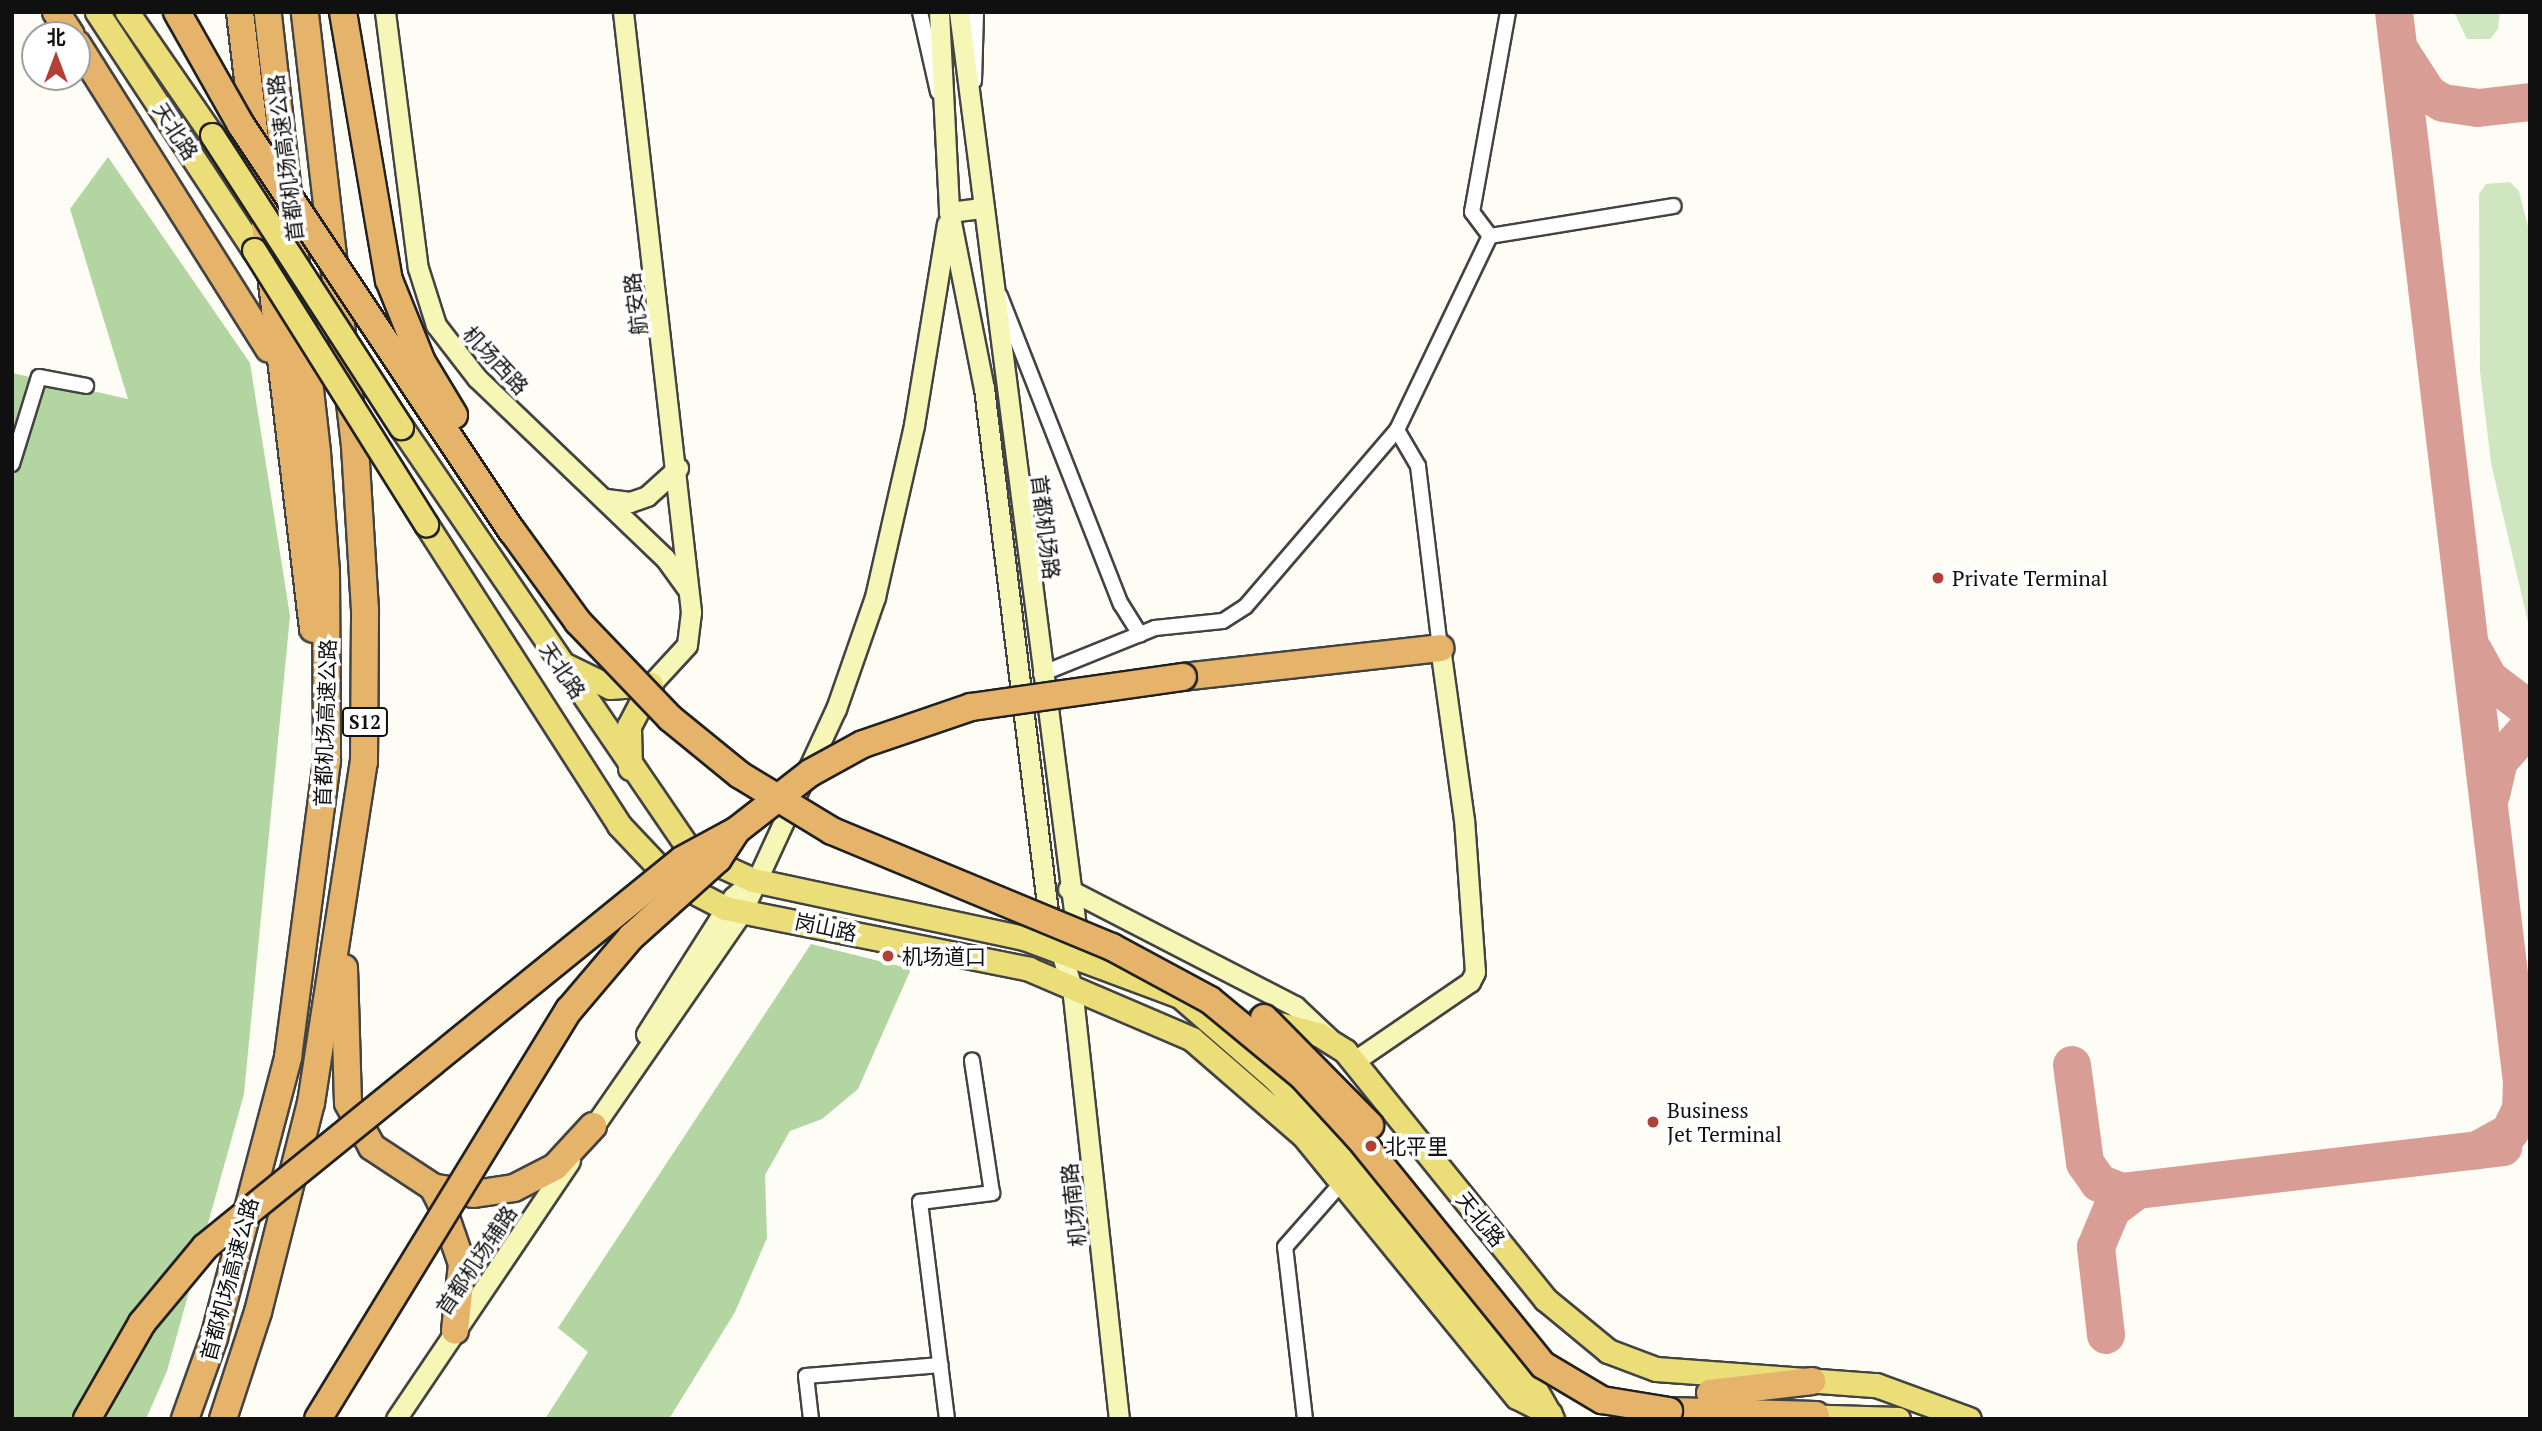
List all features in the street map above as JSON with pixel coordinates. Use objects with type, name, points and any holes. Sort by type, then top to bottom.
[{"type":"highway","points":[[177,12],[241,125],[519,542],[599,647],[670,718],[740,775],[832,831],[1112,947],[1237,1018],[1359,1138],[1543,1365],[1602,1400],[1816,1415]]},
{"type":"highway","points":[[240,12],[280,394],[329,699]]},
{"type":"highway","name":"首都机场高速公路","points":[[185,1419],[214,1338],[290,1046],[316,877],[329,699],[317,452],[268,12]]},
{"type":"highway","name":"首都机场高速公路","points":[[223,1419],[278,1236],[341,938],[364,762],[363,548],[305,12]]},
{"type":"highway","points":[[343,12],[380,241],[406,327],[516,508],[635,661],[732,749],[815,804],[908,849],[1135,940],[1247,1005],[1345,1095],[1544,1342],[1597,1379],[1668,1404],[1812,1381]]},
{"type":"highway","points":[[91,66],[263,333],[280,394]]},
{"type":"highway","points":[[87,1419],[142,1323],[205,1247],[682,860],[737,830],[828,762],[933,717],[1183,677],[1440,648]]},
{"type":"highway","points":[[318,1419],[569,1010],[631,937],[718,859],[737,830]]},
{"type":"highway","points":[[341,938],[349,995],[348,1103],[372,1147],[433,1187],[474,1194],[514,1188],[555,1167],[593,1126]]},
{"type":"highway","points":[[433,1187],[460,1249],[462,1300],[455,1331]]},
{"type":"main road","name":"天北路","points":[[97,12],[254,250],[426,524],[637,848],[671,880],[733,910]]},
{"type":"main road","name":"天北路","points":[[127,12],[212,135],[401,427],[630,771],[691,852],[753,880]]},
{"type":"main road","points":[[551,652],[588,680],[651,684],[629,726],[630,771]]},
{"type":"main road","name":"岗山路","points":[[753,880],[1070,955]]},
{"type":"main road","name":"岗山路","points":[[733,910],[1029,969],[1072,987]]},
{"type":"main road","points":[[1070,955],[1209,1009],[1330,1039]]},
{"type":"main road","points":[[1072,987],[1175,1030],[1214,1054],[1344,1180],[1517,1397],[1555,1417]]},
{"type":"main road","points":[[1180,996],[1306,1110],[1530,1380],[1555,1417]]},
{"type":"main road","name":"天北路","points":[[1330,1039],[1353,1062],[1545,1299],[1594,1342],[1656,1369],[1889,1387],[1969,1419]]},
{"type":"main road","points":[[1764,1419],[1816,1415],[1898,1419]]},
{"type":"street","name":"机场西路","points":[[386,12],[414,248],[436,325],[477,378],[606,499],[689,591]]},
{"type":"street","name":"航安路","points":[[623,12],[678,468],[689,591],[687,645],[651,684]]},
{"type":"street","name":"首都机场路","points":[[919,12],[939,96]]},
{"type":"street","name":"首都机场路","points":[[939,12],[939,96],[949,212],[984,388],[1048,912],[1070,955]]},
{"type":"street","name":"首都机场路","points":[[959,12],[1068,888],[1070,955]]},
{"type":"street","name":"首都机场路","points":[[972,100],[976,12]]},
{"type":"street","points":[[1490,236],[1472,212],[1508,12]]},
{"type":"street","points":[[1490,236],[1674,206]]},
{"type":"street","points":[[949,212],[984,208]]},
{"type":"street","name":"首都机场路","points":[[733,910],[753,880],[867,629],[914,425],[949,212]]},
{"type":"street","points":[[1041,674],[1140,634],[1236,615],[1397,430],[1490,236]]},
{"type":"street","points":[[991,277],[1121,604],[1140,634]]},
{"type":"street","points":[[12,464],[39,377],[86,386]]},
{"type":"street","points":[[1353,1062],[1470,982],[1475,972],[1464,820],[1418,466],[1397,430]]},
{"type":"street","points":[[606,499],[630,502],[647,496],[678,468]]},
{"type":"street","points":[[1068,888],[1295,1006],[1330,1039]]},
{"type":"street","name":"首都机场辅路","points":[[396,1419],[593,1126],[733,910]]},
{"type":"street","points":[[1070,955],[1072,987]]},
{"type":"street","name":"机场南路","points":[[1072,987],[1119,1419]]},
{"type":"street","points":[[947,1419],[920,1202],[992,1193],[972,1061]]},
{"type":"street","points":[[1305,1419],[1285,1247],[1344,1180]]},
{"type":"street","points":[[811,1419],[806,1376],[941,1365]]},
{"type":"green space","points":[[2454,12],[2500,12],[2498,29],[2490,39],[2467,39]]},
{"type":"green space","points":[[108,157],[250,363],[290,616],[244,1094],[167,1371],[146,1419],[12,1419],[12,373],[128,399],[70,209]]},
{"type":"green space","points":[[2510,182],[2519,191],[2530,234],[2530,631],[2491,463],[2480,371],[2479,194],[2486,184]]},
{"type":"green space","points":[[811,944],[911,969],[858,1089],[822,1119],[790,1131],[765,1175],[767,1238],[735,1312],[669,1419],[545,1419],[588,1352],[558,1328]]},
{"type":"taxiway","points":[[2394,12],[2522,1082],[2521,1109],[2510,1132],[2477,1150]]},
{"type":"taxiway","points":[[2401,52],[2428,94],[2443,103],[2478,108],[2530,102]]},
{"type":"taxiway","points":[[2473,650],[2489,679],[2530,710]]},
{"type":"taxiway","points":[[2491,795],[2499,761],[2530,726]]},
{"type":"taxiway","points":[[2072,1065],[2085,1163],[2099,1183],[2121,1192],[2503,1147]]},
{"type":"taxiway","points":[[2106,1335],[2096,1247],[2112,1209],[2132,1194]]},
{"type":"place","name":"Private Terminal","points":[[1938,578]]},
{"type":"place","name":"机场道口","points":[[888,956]]},
{"type":"place","name":"Business Jet Terminal","points":[[1653,1122]]},
{"type":"place","name":"北平里","points":[[1371,1146]]}]
